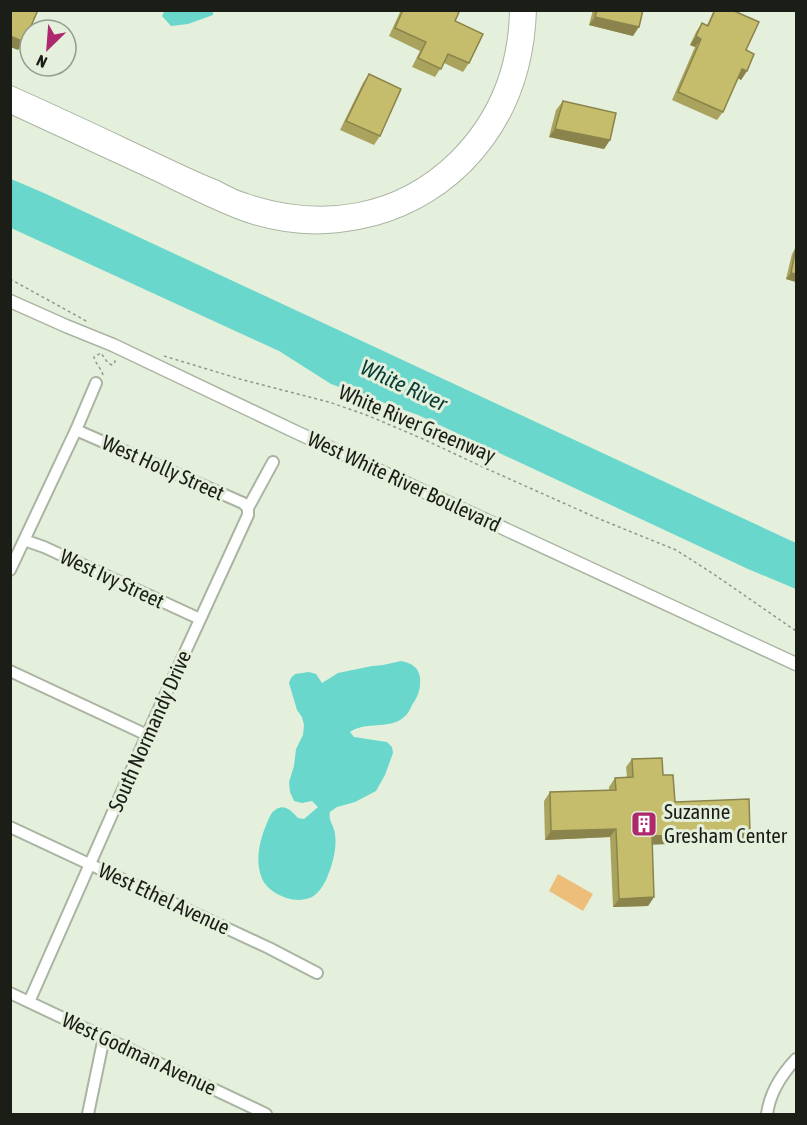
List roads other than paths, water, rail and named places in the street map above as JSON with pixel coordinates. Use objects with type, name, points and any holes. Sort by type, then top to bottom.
[{"type":"main road","points":[[10,93],[243,201],[290,212],[331,214],[351,212],[392,201],[414,189],[448,165],[464,150],[491,112],[508,74],[516,33],[517,10]]},
{"type":"main road","points":[[10,106],[239,212],[310,227],[353,224],[397,212],[420,200],[457,174],[473,158],[501,118],[515,88],[525,55],[529,10]]},
{"type":"street","name":"West White River Boulevard","points":[[10,301],[113,345],[796,664]]},
{"type":"street","points":[[10,570],[96,382]]},
{"type":"street","name":"West Holly Street","points":[[76,430],[243,503],[248,508]]},
{"type":"street","name":"South Normandy Drive","points":[[29,1002],[147,735],[248,515],[248,508],[273,462]]},
{"type":"street","name":"West Ivy Street","points":[[24,540],[44,547],[200,619]]},
{"type":"street","points":[[10,671],[147,735]]},
{"type":"street","name":"West Ethel Avenue","points":[[10,827],[269,948],[317,973]]},
{"type":"street","name":"West Godman Avenue","points":[[10,993],[266,1114]]},
{"type":"street","points":[[88,1114],[104,1037]]},
{"type":"street","points":[[767,1114],[777,1083],[796,1059]]},
{"type":"water","points":[[165,10],[213,11],[213,15],[188,24],[171,26],[162,16]]},
{"type":"water","name":"White River","points":[[11,179],[796,543],[796,589],[748,569],[418,415],[331,384],[279,351],[11,228]]},
{"type":"water","points":[[401,661],[414,666],[420,678],[419,692],[408,713],[392,723],[363,727],[350,732],[354,737],[387,742],[392,747],[393,753],[385,775],[376,791],[330,812],[335,834],[335,850],[327,877],[318,892],[302,900],[277,894],[264,883],[258,860],[262,836],[271,814],[282,807],[289,809],[298,818],[304,819],[318,807],[312,801],[302,803],[294,801],[290,792],[289,782],[304,725],[289,683],[291,678],[295,674],[309,672],[316,674],[322,683],[338,673]]},
{"type":"place","name":"Suzanne Gresham Center","points":[[644,824]]}]
